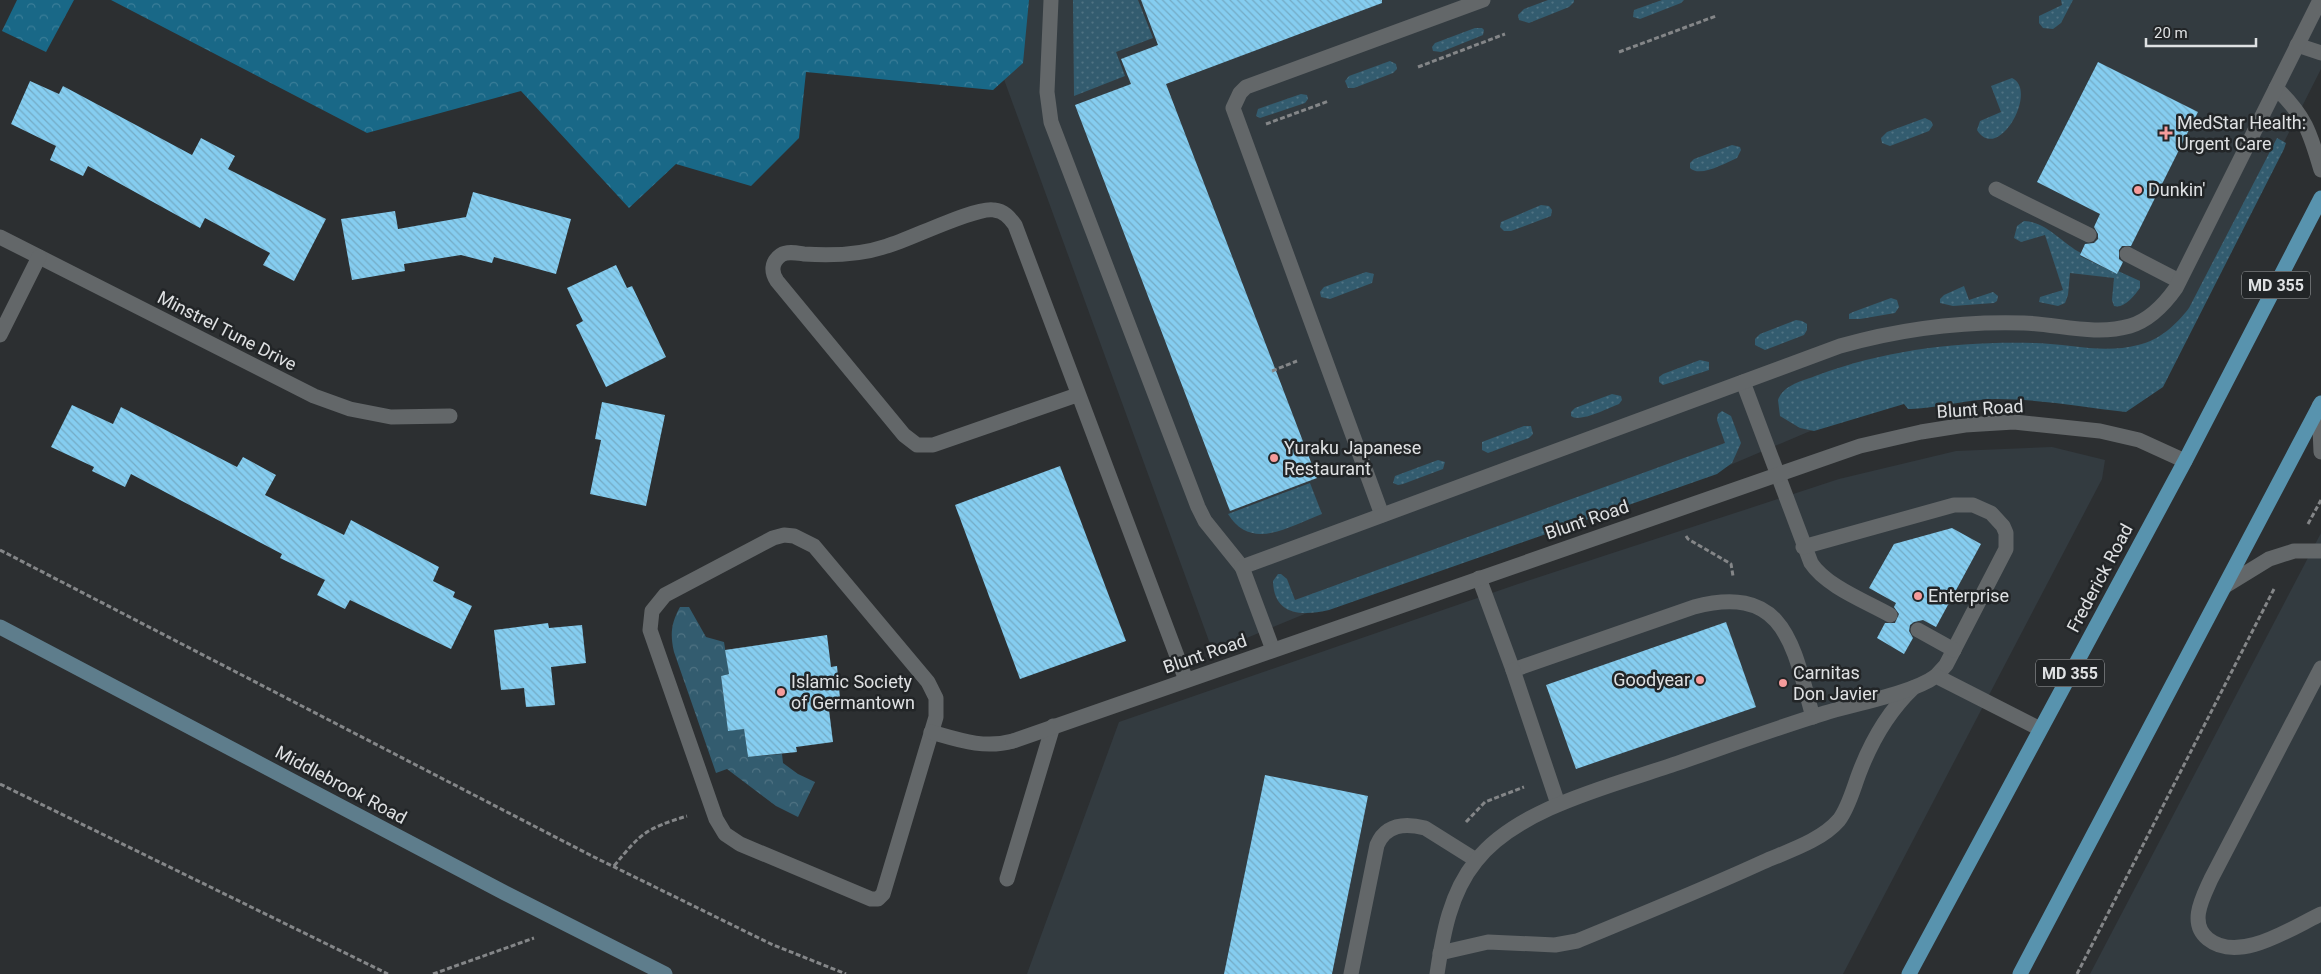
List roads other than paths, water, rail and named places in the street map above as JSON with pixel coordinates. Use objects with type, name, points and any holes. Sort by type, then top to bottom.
[{"type":"main road","name":"Frederick Road","points":[[1909,974],[2185,461],[2321,198]]},
{"type":"main road","points":[[2020,974],[2320,404]]},
{"type":"main road","points":[[2029,974],[2030,955]]},
{"type":"street","points":[[1051,0],[1047,100],[1051,122],[1198,507],[1205,521],[1242,567],[1273,650]]},
{"type":"street","points":[[1382,515],[1240,134],[1233,108],[1240,93],[1246,87],[1483,0]]},
{"type":"street","points":[[1242,567],[1840,346],[1883,334],[1926,327],[1989,322],[2104,329],[2130,326],[2147,319],[2163,306],[2180,281],[2320,0]]},
{"type":"street","points":[[2298,45],[2321,53]]},
{"type":"street","points":[[2276,88],[2304,120],[2321,170]]},
{"type":"street","points":[[1996,188],[2090,236]]},
{"type":"street","points":[[1077,395],[933,445],[917,445],[904,436],[778,281],[773,273],[774,264],[784,253],[829,256],[868,251],[887,246],[984,210],[1002,212],[1014,225],[1186,680]]},
{"type":"street","name":"Minstrel Tune Drive","points":[[0,237],[314,396],[350,409],[392,416],[450,416]]},
{"type":"street","points":[[2127,254],[2180,281]]},
{"type":"street","points":[[0,335],[39,257]]},
{"type":"street","points":[[1743,382],[1803,547],[1816,570],[1830,582],[1890,615]]},
{"type":"street","points":[[2320,404],[2321,452]]},
{"type":"street","name":"Blunt Road","points":[[931,732],[980,745],[996,745],[1013,741],[1776,474],[1860,446],[1921,432],[1965,425],[2014,422],[2100,431],[2139,440],[2185,461]]},
{"type":"street","points":[[1437,974],[1444,928],[1463,879],[1476,860],[1492,843],[1522,822],[1558,804],[1813,717],[1914,687],[1936,676],[1946,665],[2006,549],[2006,533],[2003,526],[1991,513],[1973,505],[1954,505],[1803,547]]},
{"type":"street","points":[[784,535],[794,536],[814,546],[928,682],[936,698],[937,708],[931,732],[883,894],[878,899],[870,899],[740,844],[725,834],[713,809],[650,630],[652,611],[665,595],[773,538],[784,535]]},
{"type":"street","points":[[2224,586],[2269,559],[2294,551],[2321,551]]},
{"type":"street","points":[[1479,578],[1513,670],[1558,804]]},
{"type":"street","points":[[1513,670],[1694,607],[1714,602],[1751,603],[1765,610],[1776,620],[1788,640],[1799,666],[1813,717]]},
{"type":"street","name":"Middlebrook Road","points":[[0,627],[665,974]]},
{"type":"street","points":[[1918,630],[1954,650]]},
{"type":"street","points":[[2321,668],[2211,879],[2200,905],[2198,917],[2200,928],[2206,937],[2226,948],[2237,949],[2264,941],[2321,914]]},
{"type":"street","points":[[1936,676],[2040,729]]},
{"type":"street","points":[[1440,953],[1482,942],[1556,945],[1577,941],[1722,881],[1814,838],[1834,826],[1841,818],[1864,760],[1880,728],[1901,699],[1914,687]]},
{"type":"street","points":[[1007,879],[1053,726]]},
{"type":"street","points":[[1351,974],[1377,845],[1384,833],[1395,827],[1416,826],[1425,828],[1476,860]]},
{"type":"place","name":"MedStar Health: Urgent Care","points":[[2166,133]]},
{"type":"place","name":"Dunkin'","points":[[2138,190]]},
{"type":"place","name":"Yuraku Japanese Restaurant","points":[[1274,458]]},
{"type":"place","name":"Enterprise","points":[[1918,596]]},
{"type":"place","name":"Goodyear","points":[[1700,680]]},
{"type":"place","name":"Carnitas Don Javier","points":[[1783,683]]},
{"type":"place","name":"Islamic Society of Germantown","points":[[781,692]]}]
